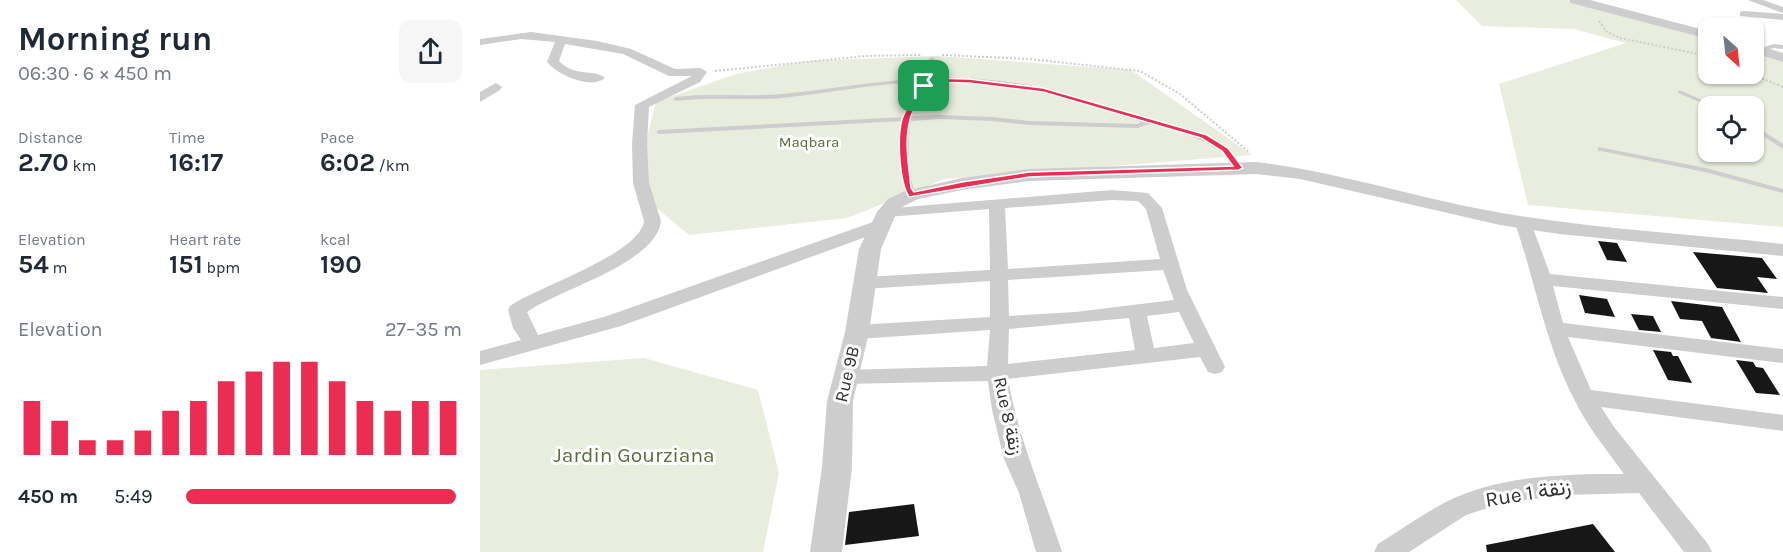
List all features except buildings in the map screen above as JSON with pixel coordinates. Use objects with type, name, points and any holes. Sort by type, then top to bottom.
[{"type":"street","points":[[1575,0],[1698,32]]},
{"type":"street","points":[[1753,0],[1783,10]]},
{"type":"street","points":[[1744,14],[1783,17]]},
{"type":"street","points":[[480,42],[540,35],[627,51],[673,72],[702,74],[642,105],[644,111],[640,130],[641,191],[652,216],[653,225],[646,239],[615,260],[517,310],[523,328],[533,344]]},
{"type":"street","points":[[561,40],[553,62],[560,70],[570,77],[599,78]]},
{"type":"street","points":[[1764,52],[1783,58]]},
{"type":"street","points":[[480,98],[496,87]]},
{"type":"street","points":[[480,358],[624,317],[830,242],[893,209],[962,184],[1029,175],[1239,168],[1300,173],[1523,223],[1783,250]]},
{"type":"street","points":[[844,377],[997,373],[1146,357],[1210,358],[1184,304],[1169,264],[1154,207],[1142,196],[1112,195],[893,209]]},
{"type":"street","name":"Rue 8 زنقة","points":[[997,203],[1000,321],[997,373],[1002,410],[1012,447],[1032,493],[1049,552]]},
{"type":"street","name":"Rue 9B","points":[[826,552],[837,466],[839,410],[844,377],[857,332],[870,249],[893,209]]},
{"type":"street","points":[[1523,223],[1556,329],[1583,397],[1606,433],[1699,552]]},
{"type":"street","points":[[864,283],[1169,264]]},
{"type":"street","points":[[1542,279],[1783,303]]},
{"type":"street","points":[[857,332],[1000,321],[1075,318],[1184,304]]},
{"type":"street","points":[[1137,311],[1146,357]]},
{"type":"street","points":[[1556,329],[1783,356]]},
{"type":"street","points":[[1583,397],[1783,423]]},
{"type":"street","name":"Rue 1 زنقة","points":[[1387,552],[1455,510],[1482,498],[1540,488],[1646,483]]},
{"type":"lane","points":[[1764,48],[1783,47]]},
{"type":"lane","points":[[893,209],[907,188],[904,147],[906,118],[924,86],[921,77],[932,59]]},
{"type":"lane","points":[[676,99],[706,95],[777,96],[855,85],[922,80],[981,81],[1023,86],[1195,133],[1211,140],[1233,158],[1239,168]]},
{"type":"lane","points":[[1680,92],[1698,100]]},
{"type":"lane","points":[[659,132],[906,118],[977,118],[1029,123],[1138,126],[1148,122]]},
{"type":"lane","points":[[1764,134],[1783,147]]},
{"type":"lane","points":[[1601,148],[1706,170],[1783,191]]},
{"type":"path","points":[[1598,6],[1607,19],[1599,20],[1606,32],[1620,38],[1698,54]]},
{"type":"path","points":[[1764,79],[1783,87]]},
{"type":"green space","points":[[1456,0],[1566,0],[1698,34],[1698,84],[1764,84],[1764,54],[1783,60],[1783,227],[1528,205],[1499,84],[1626,43],[1574,29],[1482,26]]},
{"type":"green space","name":"Maqbara","points":[[937,56],[1131,70],[1252,155],[945,179],[847,218],[689,235],[634,189],[656,102],[736,74],[807,61]]},
{"type":"green space","name":"Jardin Gourziana","points":[[644,358],[758,390],[779,473],[763,552],[480,552],[480,370]]},
{"type":"route","points":[[922,80],[969,81],[993,82],[1043,90],[1204,136],[1225,150],[1239,168],[1029,175],[962,184],[912,195],[907,188],[905,127],[906,118],[924,86],[922,80]]}]
